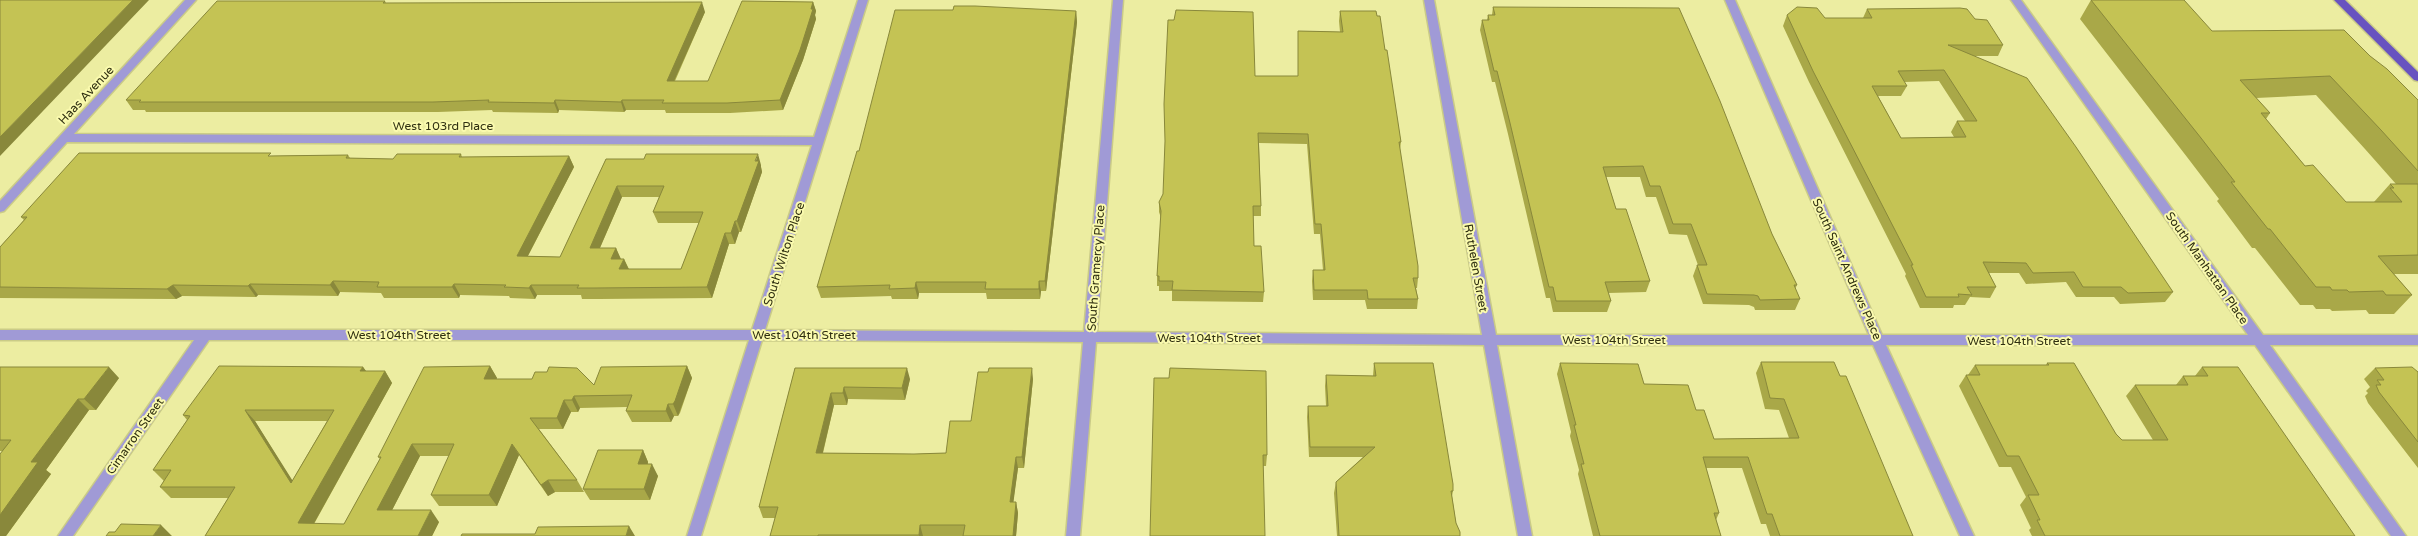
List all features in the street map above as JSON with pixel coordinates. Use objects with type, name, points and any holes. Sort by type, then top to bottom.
[{"type":"main road","points":[[2339,0],[2418,78]]},
{"type":"street","name":"Haas Avenue","points":[[0,208],[191,0]]},
{"type":"street","name":"South Wilton Place","points":[[694,536],[863,0]]},
{"type":"street","name":"South Gramercy Place","points":[[1073,536],[1118,0]]},
{"type":"street","name":"Ruthelen Street","points":[[1429,0],[1488,340],[1525,536]]},
{"type":"street","name":"South Saint Andrews Place","points":[[1730,0],[1878,340],[1967,536]]},
{"type":"street","name":"South Manhattan Place","points":[[2016,0],[2399,536]]},
{"type":"street","name":"West 103rd Place","points":[[65,138],[820,141]]},
{"type":"street","name":"Cimarron Street","points":[[66,536],[205,335]]},
{"type":"street","name":"West 104th Street","points":[[0,336],[758,335],[1488,340],[2418,340]]},
{"type":"building","points":[[0,0],[133,0],[0,137]]},
{"type":"building","points":[[2091,0],[2184,0],[2212,31],[2344,30],[2370,56],[2387,69],[2418,100],[2418,171],[2330,76],[2240,80],[2270,113],[2261,113],[2305,166],[2313,165],[2346,202],[2402,202],[2390,188],[2394,188],[2390,184],[2418,184],[2418,255],[2378,256],[2412,295],[2386,295],[2383,291],[2349,292],[2347,290],[2332,290],[2330,287],[2316,287],[2231,182],[2235,182]]},
{"type":"building","points":[[217,1],[385,1],[383,3],[702,2],[667,81],[708,81],[742,1],[813,2],[811,9],[813,9],[800,50],[780,100],[727,103],[662,103],[664,100],[622,100],[621,102],[555,100],[554,103],[488,102],[489,100],[433,102],[139,102],[141,100],[126,100]]},
{"type":"building","points":[[954,6],[1076,11],[1045,281],[1039,281],[1039,289],[985,289],[986,282],[916,282],[915,288],[889,289],[890,285],[817,287],[857,151],[859,151],[895,10],[953,10]]},
{"type":"building","points":[[1493,7],[1679,8],[1720,101],[1772,234],[1797,285],[1794,285],[1800,299],[1760,300],[1758,296],[1754,295],[1707,294],[1697,265],[1707,265],[1691,224],[1673,224],[1660,186],[1650,186],[1643,166],[1603,167],[1616,209],[1626,209],[1650,281],[1605,282],[1611,301],[1556,301],[1553,287],[1549,287],[1497,71],[1494,71],[1482,20],[1489,20],[1488,15],[1495,15]]},
{"type":"building","points":[[1797,7],[1817,8],[1825,18],[1872,18],[1867,9],[1960,8],[1967,9],[1975,19],[1987,20],[2003,45],[1948,45],[2027,78],[2076,147],[2173,292],[2128,293],[2121,287],[2083,287],[2074,272],[2033,273],[2026,263],[1983,262],[1996,287],[1967,287],[1972,295],[1958,294],[1959,297],[1926,297],[1911,265],[1913,265],[1813,71],[1787,15]],"holes":[[[1944,70],[1977,121],[1957,121],[1966,137],[1901,138],[1872,86],[1907,86],[1898,71]]]},
{"type":"building","points":[[1176,10],[1253,12],[1255,76],[1298,76],[1298,31],[1343,32],[1340,11],[1376,11],[1377,16],[1380,16],[1385,50],[1387,50],[1401,142],[1399,142],[1418,266],[1418,278],[1413,278],[1418,299],[1368,299],[1367,290],[1314,290],[1313,270],[1325,270],[1321,224],[1315,224],[1308,134],[1258,133],[1261,206],[1253,206],[1254,246],[1261,246],[1264,292],[1172,290],[1173,281],[1159,281],[1159,276],[1157,276],[1161,211],[1159,202],[1163,194],[1164,104],[1168,20],[1174,20]]},
{"type":"building","points":[[79,153],[271,153],[268,156],[348,155],[346,158],[393,159],[397,154],[461,154],[459,157],[569,156],[517,256],[560,257],[606,159],[644,159],[646,154],[758,154],[755,161],[759,161],[737,221],[735,221],[731,233],[725,233],[707,287],[577,288],[579,285],[531,285],[529,288],[504,287],[506,285],[454,284],[452,287],[377,287],[379,282],[333,281],[330,285],[173,285],[167,289],[0,287],[0,247],[27,217],[21,217]],"holes":[[[617,186],[664,186],[653,212],[703,212],[681,269],[619,269],[624,259],[611,259],[616,248],[590,248]]]},
{"type":"building","points":[[1761,362],[1834,362],[1840,376],[1846,376],[1913,536],[1780,536],[1772,514],[1767,514],[1748,457],[1703,457],[1719,513],[1714,513],[1721,536],[1600,536],[1581,464],[1584,464],[1574,425],[1576,425],[1560,363],[1638,364],[1644,384],[1688,385],[1696,410],[1704,410],[1714,439],[1799,438],[1784,399],[1770,398]]},
{"type":"building","points":[[1374,363],[1433,363],[1453,484],[1453,491],[1451,491],[1460,536],[1339,536],[1336,482],[1375,447],[1310,447],[1308,406],[1328,406],[1326,375],[1376,376]]},
{"type":"building","points":[[2047,363],[2074,363],[2116,434],[2122,440],[2168,440],[2135,385],[2188,385],[2183,376],[2208,376],[2202,367],[2238,367],[2355,536],[2045,536],[2037,520],[2040,520],[2028,495],[2039,495],[2019,456],[2007,456],[1966,375],[1980,375],[1975,365],[2049,365]]},
{"type":"building","points":[[219,366],[363,367],[360,371],[385,371],[298,523],[344,524],[381,457],[378,457],[424,367],[490,366],[484,379],[532,379],[535,372],[547,372],[549,367],[577,368],[594,385],[601,367],[687,366],[675,401],[673,404],[668,404],[666,411],[626,411],[632,395],[574,396],[572,400],[564,400],[557,418],[530,418],[577,480],[548,480],[541,485],[512,444],[489,495],[431,495],[454,444],[412,444],[377,510],[431,510],[418,536],[205,536],[235,487],[160,487],[171,470],[153,470],[190,416],[183,415]],"holes":[[[245,410],[334,410],[291,483]]]},
{"type":"building","points":[[0,367],[109,367],[84,399],[78,399],[31,462],[38,462],[0,515],[0,454],[11,440],[0,440]]},
{"type":"building","points":[[2412,367],[2418,372],[2418,442],[2379,392],[2376,385],[2381,385],[2377,380],[2384,380],[2375,368]]},
{"type":"building","points":[[795,368],[907,368],[902,388],[844,387],[843,393],[831,393],[816,453],[914,454],[946,453],[950,421],[971,421],[978,372],[988,372],[989,368],[1032,368],[1022,457],[1016,457],[1010,502],[1016,502],[1013,536],[963,536],[965,525],[920,525],[919,535],[770,536],[778,507],[759,507]]},
{"type":"building","points":[[1170,368],[1266,371],[1267,455],[1263,455],[1265,536],[1150,536],[1154,378],[1169,378]]},
{"type":"building","points":[[598,450],[643,450],[638,464],[652,464],[644,489],[583,489]]},
{"type":"building","points":[[121,524],[161,525],[153,536],[106,536],[109,532],[115,532]]},
{"type":"building","points":[[629,526],[626,536],[461,536],[462,534],[535,534],[538,527]]}]
